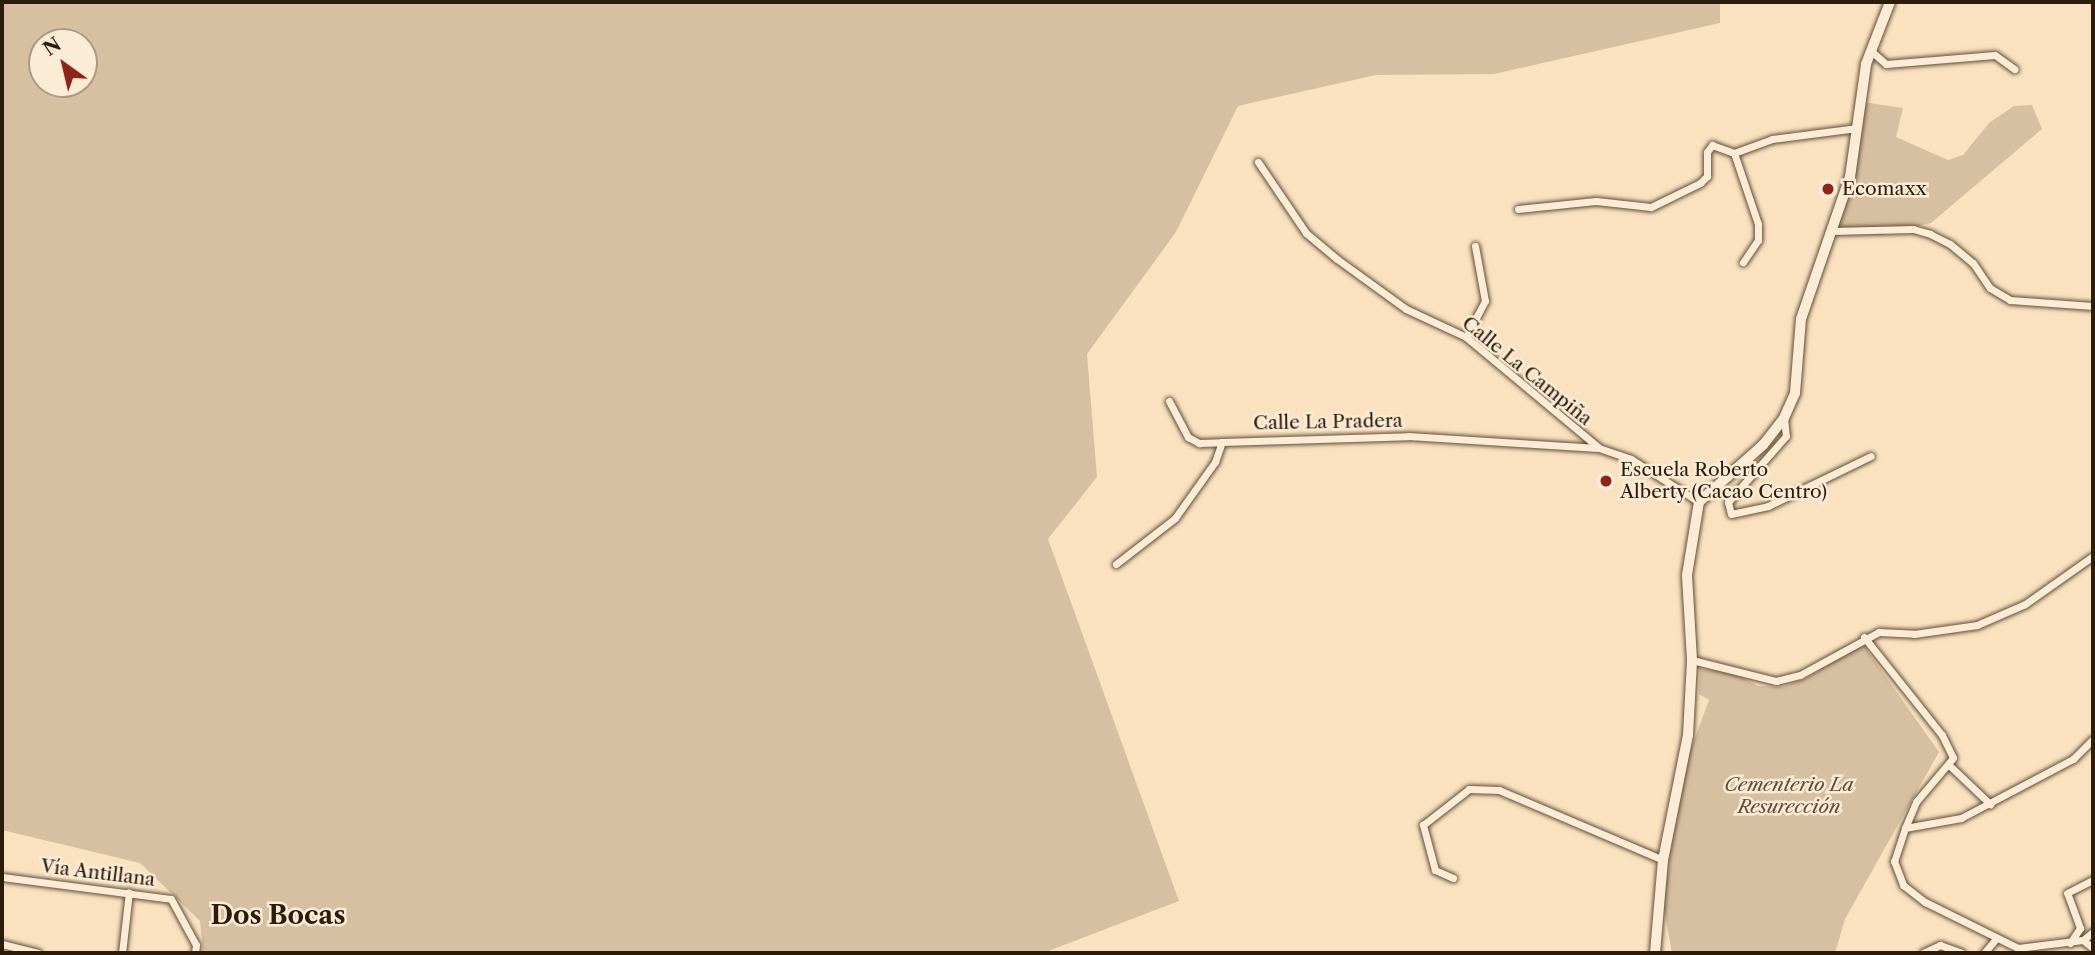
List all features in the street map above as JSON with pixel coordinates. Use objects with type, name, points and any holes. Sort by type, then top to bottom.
[{"type":"street","points":[[1655,953],[1663,860],[1688,736],[1692,660],[1686,575],[1699,502],[1763,445],[1784,418],[1795,393],[1801,319],[1850,177],[1871,51],[1890,2]]},
{"type":"street","points":[[1871,51],[1886,64],[1995,55],[2014,69]]},
{"type":"street","points":[[1518,209],[1596,201],[1651,207],[1700,183],[1707,176],[1707,152],[1712,145],[1734,153],[1772,139],[1857,128]]},
{"type":"street","points":[[1734,153],[1758,224],[1758,240],[1743,262]]},
{"type":"street","name":"Calle La Campiña","points":[[1258,162],[1306,233],[1406,309],[1466,338],[1599,448],[1631,459],[1699,502]]},
{"type":"street","points":[[1832,231],[1913,229],[1950,244],[1973,263],[1990,288],[2010,299],[2093,306]]},
{"type":"street","points":[[1466,338],[1485,301],[1475,246]]},
{"type":"street","name":"Calle La Pradera","points":[[1169,401],[1188,437],[1199,443],[1408,436],[1599,448]]},
{"type":"street","points":[[1784,418],[1786,436],[1728,502],[1731,514],[1768,506],[1871,456]]},
{"type":"street","points":[[1116,564],[1175,519],[1214,462],[1222,442]]},
{"type":"street","points":[[1692,660],[1776,681],[1800,675],[1864,636],[1977,625],[2025,604],[2093,556]]},
{"type":"street","points":[[1864,636],[1942,735],[1953,758],[1950,765],[1916,802],[1905,828],[1894,861],[1903,885],[1925,902],[1995,940],[2018,948],[2070,944],[2083,940],[2093,932]]},
{"type":"street","points":[[1905,828],[1961,818],[2073,759],[2093,739]]},
{"type":"street","points":[[1950,765],[1990,804]]},
{"type":"street","points":[[1453,878],[1435,870],[1423,825],[1469,789],[1499,790],[1663,860]]},
{"type":"street","name":"Vía Antillana","points":[[2,877],[171,899],[197,945],[195,953]]},
{"type":"street","points":[[2070,944],[2080,928],[2067,893],[2093,880]]},
{"type":"street","points":[[122,953],[129,892]]},
{"type":"street","points":[[1983,953],[1995,940]]},
{"type":"street","points":[[2083,940],[2093,948]]},
{"type":"street","points":[[2,944],[38,953]]},
{"type":"street","points":[[1923,953],[1940,945],[1962,953]]},
{"type":"green space","points":[[2,2],[1720,2],[1720,23],[1494,74],[1376,75],[1238,106],[1176,232],[1087,354],[1097,477],[1048,539],[1179,901],[1043,953],[203,953],[200,921],[140,863],[2,830]]},
{"type":"green space","points":[[1863,102],[1903,108],[1896,137],[1948,160],[1963,155],[1989,123],[2014,106],[2032,105],[2042,129],[1931,223],[1882,235],[1834,235],[1853,185]]},
{"type":"green space","name":"Cementerio La Resurección","points":[[1862,643],[1939,752],[1845,919],[1835,953],[1672,953],[1663,903],[1682,773],[1709,700],[1699,694],[1700,669],[1734,673],[1758,686],[1782,687],[1807,678]]},
{"type":"place","name":"Ecomaxx","points":[[1828,189]]},
{"type":"place","name":"Escuela Roberto Alberty (Cacao Centro)","points":[[1606,481]]},
{"type":"district","name":"Dos Bocas","points":[[278,916]]}]
